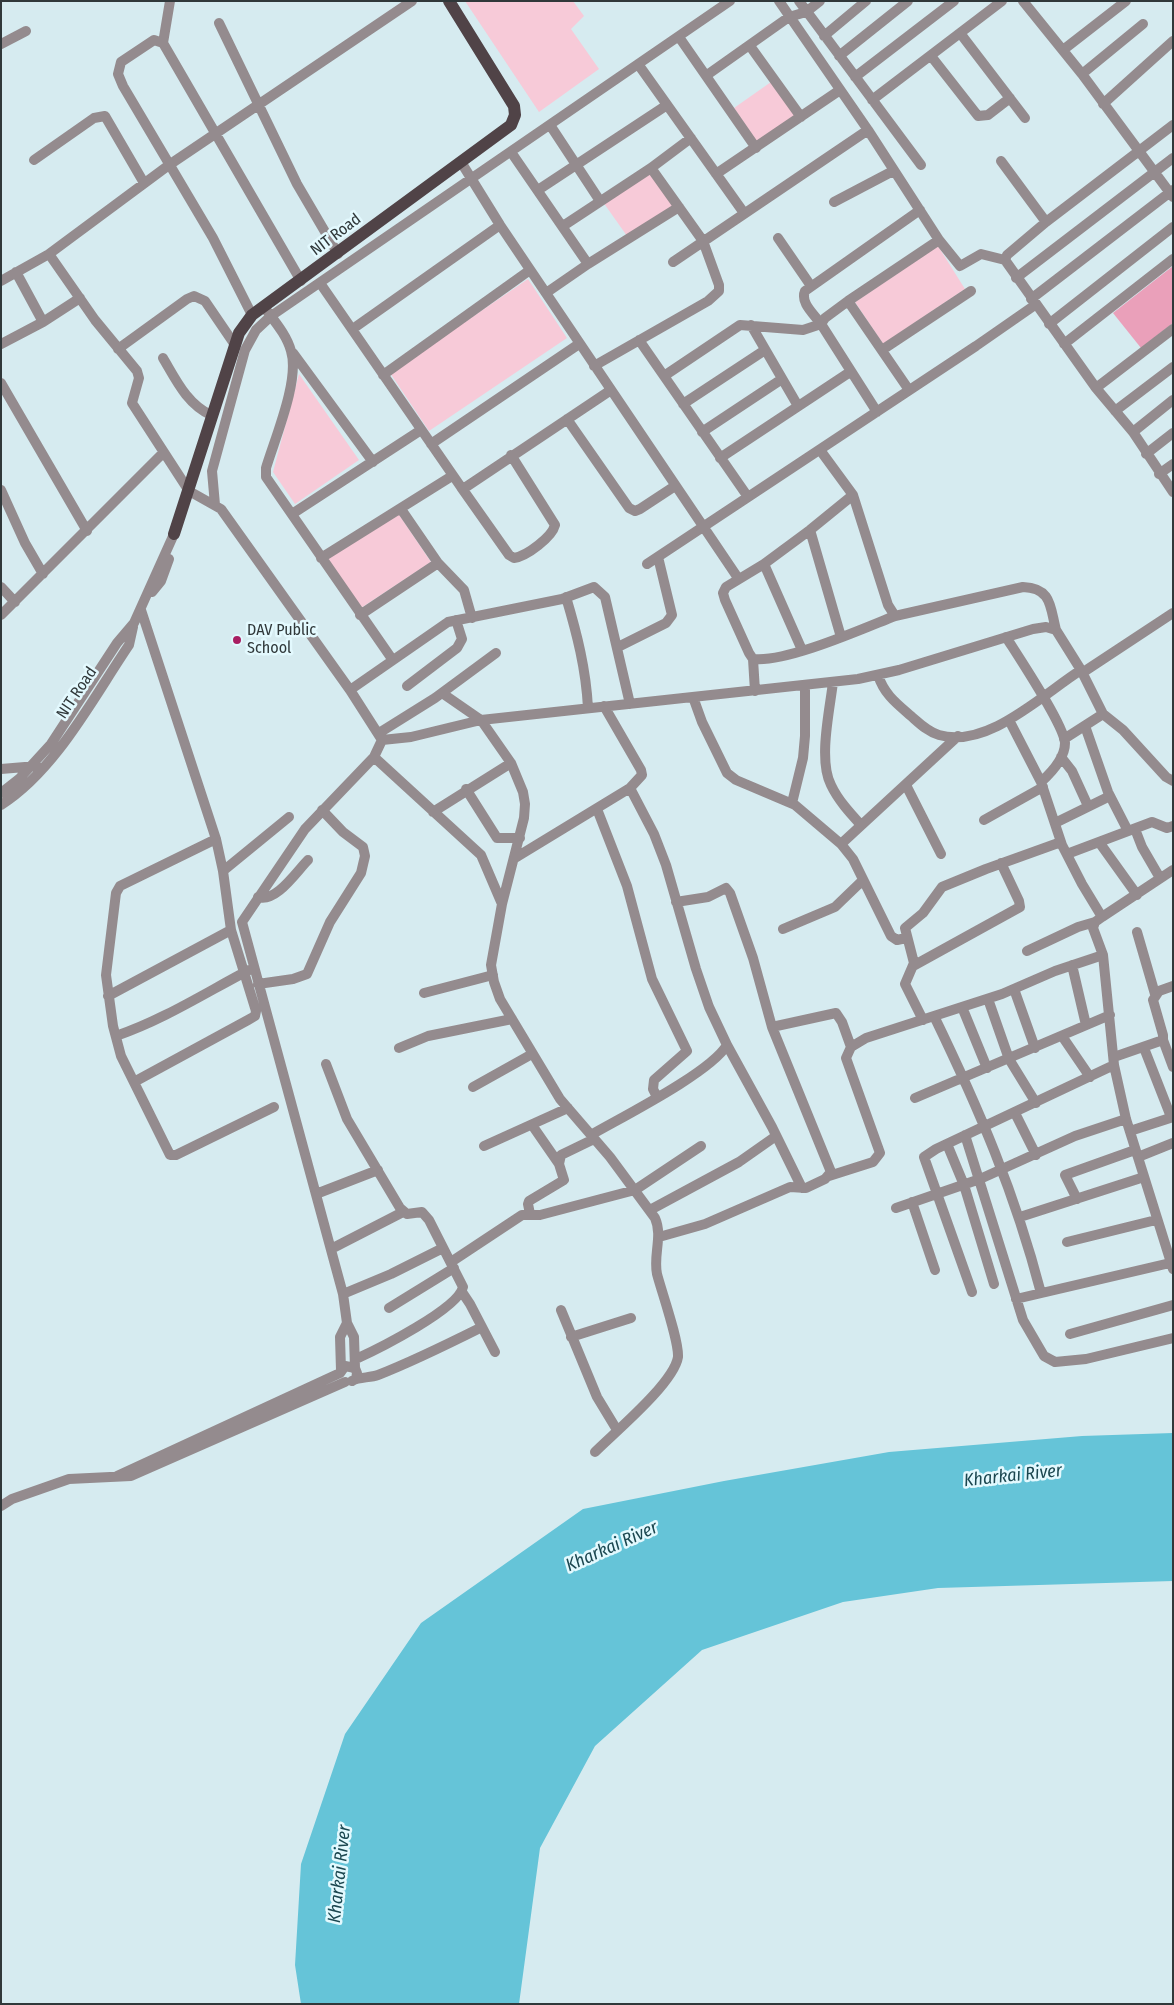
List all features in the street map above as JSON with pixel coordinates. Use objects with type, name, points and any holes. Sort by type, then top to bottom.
[{"type":"main road","name":"NIT Road","points":[[174,534],[239,333],[252,315],[267,312],[301,281],[511,125],[515,115],[514,106],[449,1]]},
{"type":"street","points":[[170,1],[163,43],[188,91],[216,134],[301,281]]},
{"type":"street","points":[[1,281],[49,254],[169,165],[412,1]]},
{"type":"street","points":[[215,504],[212,471],[245,350],[267,312],[320,283],[730,1]]},
{"type":"street","points":[[779,1],[868,130],[939,240],[960,266],[981,254],[1005,260],[1033,302],[1096,388],[1133,432],[1159,474],[1173,492]]},
{"type":"street","points":[[798,1],[922,165]]},
{"type":"street","points":[[707,75],[789,18],[806,12],[820,1]]},
{"type":"street","points":[[824,36],[866,1]]},
{"type":"street","points":[[839,56],[908,1]]},
{"type":"street","points":[[854,77],[954,1]]},
{"type":"street","points":[[872,100],[1002,1]]},
{"type":"street","points":[[647,564],[910,390],[1033,302],[1172,193],[1154,173],[1063,50],[1023,1]]},
{"type":"street","points":[[1063,50],[1126,1]]},
{"type":"street","points":[[219,23],[298,184],[338,254]]},
{"type":"street","points":[[1084,78],[1143,24]]},
{"type":"street","points":[[1,44],[26,31]]},
{"type":"street","points":[[960,33],[1025,118]]},
{"type":"street","points":[[679,37],[756,148]]},
{"type":"street","points":[[163,43],[154,40],[121,62],[118,74],[169,165],[214,238],[252,315]]},
{"type":"street","points":[[1101,101],[1173,40]]},
{"type":"street","points":[[750,46],[801,117]]},
{"type":"street","points":[[931,56],[978,116],[988,115],[1010,98]]},
{"type":"street","points":[[638,64],[744,213]]},
{"type":"street","points":[[716,174],[840,90]]},
{"type":"street","points":[[538,190],[667,105]]},
{"type":"street","points":[[34,160],[94,118],[106,116],[144,183]]},
{"type":"street","points":[[550,125],[600,201]]},
{"type":"street","points":[[1005,260],[1007,255],[1046,222],[1173,125]]},
{"type":"street","points":[[673,262],[868,130]]},
{"type":"street","points":[[563,226],[651,168],[691,138]]},
{"type":"street","points":[[511,152],[588,264]]},
{"type":"street","points":[[1016,278],[1173,158]]},
{"type":"street","points":[[1001,161],[1046,222]]},
{"type":"street","points":[[461,162],[500,225],[579,344],[702,528],[738,578]]},
{"type":"street","points":[[594,366],[708,301],[719,291],[719,285],[703,241],[651,168]]},
{"type":"street","points":[[834,202],[895,174]]},
{"type":"street","points":[[546,293],[588,264],[679,207]]},
{"type":"street","points":[[877,412],[802,297],[804,291],[920,210]]},
{"type":"street","points":[[354,328],[500,225]]},
{"type":"street","points":[[1049,324],[1173,227]]},
{"type":"street","points":[[778,238],[811,286]]},
{"type":"street","points":[[664,376],[734,328],[751,325],[803,330],[821,324],[825,318],[848,301],[939,240]]},
{"type":"street","points":[[49,254],[118,349],[137,371],[139,378],[132,403],[188,491],[215,504],[221,509],[350,690],[380,736]]},
{"type":"street","points":[[1064,344],[1173,259]]},
{"type":"street","points":[[383,375],[530,270]]},
{"type":"street","points":[[16,272],[43,322]]},
{"type":"street","points":[[320,283],[354,328],[383,375],[452,476],[509,555],[514,558],[525,554],[551,533],[555,525],[511,455]]},
{"type":"street","points":[[882,350],[971,291]]},
{"type":"street","points":[[118,349],[187,299],[194,296],[205,300],[235,345]]},
{"type":"street","points":[[1,344],[43,322],[80,298]]},
{"type":"street","points":[[848,301],[910,390]]},
{"type":"street","points":[[267,312],[291,350],[373,462]]},
{"type":"street","points":[[751,325],[798,406]]},
{"type":"street","points":[[1096,388],[1173,329]]},
{"type":"street","points":[[639,340],[748,497]]},
{"type":"street","points":[[431,444],[579,344]]},
{"type":"street","points":[[291,350],[294,369],[293,380],[266,468],[266,477],[360,616],[392,659]]},
{"type":"street","points":[[683,404],[765,350]]},
{"type":"street","points":[[163,358],[185,395],[199,409],[211,415]]},
{"type":"street","points":[[1115,411],[1173,367]]},
{"type":"street","points":[[720,458],[850,372]]},
{"type":"street","points":[[702,432],[782,379]]},
{"type":"street","points":[[1,383],[87,531]]},
{"type":"street","points":[[461,487],[466,487],[511,455],[611,390]]},
{"type":"street","points":[[1133,432],[1173,400]]},
{"type":"street","points":[[567,418],[629,508],[635,511],[640,509],[675,486]]},
{"type":"street","points":[[292,514],[422,430]]},
{"type":"street","points":[[1146,454],[1173,433]]},
{"type":"street","points":[[820,450],[853,495],[888,605],[896,616]]},
{"type":"street","points":[[1,615],[163,454]]},
{"type":"street","points":[[1159,474],[1173,464]]},
{"type":"street","points":[[321,558],[452,476]]},
{"type":"street","points":[[1,490],[25,544],[43,574]]},
{"type":"street","points":[[755,691],[753,659],[723,593],[726,587],[764,564],[853,495]]},
{"type":"street","points":[[402,509],[438,563],[464,590],[472,618]]},
{"type":"street","points":[[810,530],[840,637]]},
{"type":"street","name":"NIT Road","points":[[1,793],[33,766],[51,744],[117,643],[134,623],[147,598],[161,581],[172,548],[174,534]]},
{"type":"street","points":[[618,647],[666,623],[672,615],[658,557]]},
{"type":"street","points":[[360,616],[438,563]]},
{"type":"street","points":[[764,564],[802,650]]},
{"type":"street","points":[[1,587],[15,602]]},
{"type":"street","points":[[753,659],[762,660],[802,650],[896,616],[1023,587],[1040,589],[1048,598],[1056,630],[1081,670],[1103,714],[1123,730],[1166,777],[1173,781]]},
{"type":"street","points":[[350,690],[444,624],[566,597],[591,588],[598,589],[604,597],[618,647],[630,704]]},
{"type":"street","points":[[566,597],[578,636],[586,677],[588,708]]},
{"type":"street","points":[[141,610],[216,839],[223,871],[231,930],[249,970],[258,984],[316,1194],[343,1294],[347,1323],[354,1337],[349,1372]]},
{"type":"street","points":[[878,675],[884,692],[923,726],[938,735],[958,736],[989,730],[1009,720],[1042,695],[1081,670],[1091,668],[1173,613]]},
{"type":"street","points":[[407,686],[457,648],[462,639],[456,620]]},
{"type":"street","name":"NIT Road","points":[[1,804],[30,784],[45,766],[129,645],[134,623]]},
{"type":"street","points":[[380,736],[411,737],[481,720],[755,691],[878,675],[1006,637],[1046,627],[1056,630]]},
{"type":"street","points":[[984,820],[1042,785],[1061,757],[1064,739],[1042,695],[1006,637]]},
{"type":"street","points":[[134,1082],[255,1016],[256,1006],[242,922],[258,897],[305,829],[374,757],[380,736],[496,653]]},
{"type":"street","points":[[832,682],[825,751],[828,778],[837,796],[860,826]]},
{"type":"street","points":[[792,803],[803,758],[805,685]]},
{"type":"street","points":[[442,693],[481,720],[519,777],[525,804],[516,858],[502,904],[491,965],[500,999],[532,1054],[568,1108],[635,1190],[650,1210],[659,1227],[657,1272],[678,1356],[672,1373],[662,1387],[595,1452]]},
{"type":"street","points":[[693,698],[727,773],[736,780],[792,803],[841,844],[848,851],[891,936],[897,940],[906,938]]},
{"type":"street","points":[[516,858],[630,788],[642,775],[642,770],[604,706]]},
{"type":"street","points":[[1064,739],[1103,714]]},
{"type":"street","points":[[1009,720],[1042,785],[1061,842],[1099,920]]},
{"type":"street","points":[[1085,726],[1110,796],[1160,878]]},
{"type":"street","points":[[841,844],[958,736]]},
{"type":"street","points":[[374,757],[481,855],[502,904]]},
{"type":"street","points":[[1061,757],[1072,771],[1088,806]]},
{"type":"street","points":[[434,812],[466,789],[511,763]]},
{"type":"street","points":[[1,769],[45,766]]},
{"type":"street","points":[[906,786],[941,854]]},
{"type":"street","points":[[630,788],[654,834],[709,1007],[802,1188]]},
{"type":"street","points":[[466,789],[497,838],[520,838]]},
{"type":"street","points":[[1055,823],[1110,796]]},
{"type":"street","points":[[597,809],[627,886],[652,979],[687,1051],[654,1080],[653,1089],[657,1097]]},
{"type":"street","points":[[258,984],[293,979],[307,974],[330,922],[364,865],[365,851],[363,847],[343,832],[322,810]]},
{"type":"street","points":[[223,871],[289,817]]},
{"type":"street","points":[[1067,854],[1155,822],[1163,827],[1173,826]]},
{"type":"street","points":[[216,839],[120,886],[116,893],[107,954],[108,996],[116,1036],[121,1056],[170,1155],[176,1155],[274,1107]]},
{"type":"street","points":[[922,1020],[905,984],[913,966],[913,958],[906,938],[905,928],[923,913],[938,890],[1001,863],[1061,842]]},
{"type":"street","points":[[1100,842],[1137,895]]},
{"type":"street","points":[[258,897],[263,899],[273,895],[308,860]]},
{"type":"street","points":[[913,966],[1020,907],[1001,863]]},
{"type":"street","points":[[1027,951],[1078,927],[1099,920],[1173,870]]},
{"type":"street","points":[[783,929],[835,907],[863,880]]},
{"type":"street","points":[[676,902],[708,897],[722,890],[728,890],[753,958],[772,1027],[830,1168],[829,1176]]},
{"type":"street","points":[[1016,1298],[1172,1266],[1156,1220],[1126,1119],[1114,1061],[1104,956],[1093,928],[1099,920]]},
{"type":"street","points":[[108,996],[231,930]]},
{"type":"street","points":[[1137,932],[1155,994],[1153,1000],[1163,1040],[1173,1067]]},
{"type":"street","points":[[659,1237],[705,1224],[790,1187],[802,1188],[812,1186],[829,1176],[872,1162],[880,1153],[846,1058],[851,1046],[866,1038],[988,999],[1072,965],[1104,956]]},
{"type":"street","points":[[1072,965],[1086,1025]]},
{"type":"street","points":[[116,1036],[141,1028],[189,1004],[249,970]]},
{"type":"street","points":[[424,993],[493,975]]},
{"type":"street","points":[[1155,994],[1173,986]]},
{"type":"street","points":[[1014,989],[1035,1048]]},
{"type":"street","points":[[988,999],[1010,1059],[1036,1103]]},
{"type":"street","points":[[962,1007],[987,1068]]},
{"type":"street","points":[[772,1027],[836,1013],[841,1018],[851,1046]]},
{"type":"street","points":[[915,1098],[1110,1015]]},
{"type":"street","points":[[934,1016],[986,1126],[1003,1170],[1020,1217],[1041,1293]]},
{"type":"street","points":[[399,1048],[428,1036],[512,1019]]},
{"type":"street","points":[[1062,1036],[1090,1078]]},
{"type":"street","points":[[972,1292],[924,1157],[965,1135],[1090,1078],[1114,1061],[1163,1040]]},
{"type":"street","points":[[559,1164],[561,1156],[698,1070],[727,1045]]},
{"type":"street","points":[[1130,1132],[1172,1117],[1144,1048]]},
{"type":"street","points":[[473,1087],[532,1054]]},
{"type":"street","points":[[326,1064],[347,1119],[403,1212]]},
{"type":"street","points":[[484,1146],[568,1108]]},
{"type":"street","points":[[1014,1113],[1036,1155]]},
{"type":"street","points":[[896,1208],[980,1179],[1075,1136],[1126,1119]]},
{"type":"street","points":[[530,1214],[529,1201],[564,1180],[559,1164],[532,1125]]},
{"type":"street","points":[[965,1135],[1026,1328],[1044,1356],[1055,1362],[1086,1359],[1173,1338]]},
{"type":"street","points":[[650,1210],[739,1162],[776,1136]]},
{"type":"street","points":[[1076,1199],[1065,1175],[1173,1143]]},
{"type":"street","points":[[947,1144],[964,1185],[994,1284]]},
{"type":"street","points":[[389,1308],[522,1215],[540,1215],[635,1190],[701,1146]]},
{"type":"street","points":[[316,1194],[378,1170]]},
{"type":"street","points":[[1020,1217],[1144,1177]]},
{"type":"street","points":[[912,1202],[935,1270]]},
{"type":"street","points":[[331,1249],[403,1212],[422,1212],[426,1215],[452,1265],[462,1287],[462,1292],[494,1352]]},
{"type":"street","points":[[1067,1242],[1156,1220]]},
{"type":"street","points":[[343,1294],[391,1274],[443,1248]]},
{"type":"street","points":[[1,1506],[12,1500],[69,1479],[117,1476],[349,1372],[450,1304],[462,1292]]},
{"type":"street","points":[[1070,1334],[1173,1305]]},
{"type":"street","points":[[561,1310],[596,1397],[617,1430]]},
{"type":"street","points":[[571,1337],[631,1318]]},
{"type":"street","points":[[347,1323],[340,1338],[349,1372]]},
{"type":"street","points":[[349,1372],[372,1378],[482,1327]]},
{"type":"shaded area","points":[[465,1],[573,1],[584,16],[571,29],[599,69],[539,112]]},
{"type":"shaded area","points":[[771,82],[795,116],[757,142],[734,108]]},
{"type":"shaded area","points":[[650,172],[674,206],[627,236],[603,202]]},
{"type":"shaded area","points":[[938,246],[965,289],[883,344],[855,302]]},
{"type":"shaded area","points":[[1173,266],[1173,323],[1141,348],[1113,313]]},
{"type":"shaded area","points":[[528,279],[567,338],[429,431],[390,373]]},
{"type":"shaded area","points":[[299,374],[359,460],[295,504],[273,472]]},
{"type":"shaded area","points":[[398,513],[431,562],[361,608],[328,559]]},
{"type":"water","name":"Kharkai River","points":[[1173,1433],[1173,1581],[938,1588],[843,1602],[702,1650],[595,1746],[540,1848],[519,2004],[301,2004],[295,1965],[301,1864],[345,1734],[421,1623],[583,1509],[724,1481],[889,1452],[1082,1436]]},
{"type":"place","name":"DAV Public School","points":[[237,640]]}]
